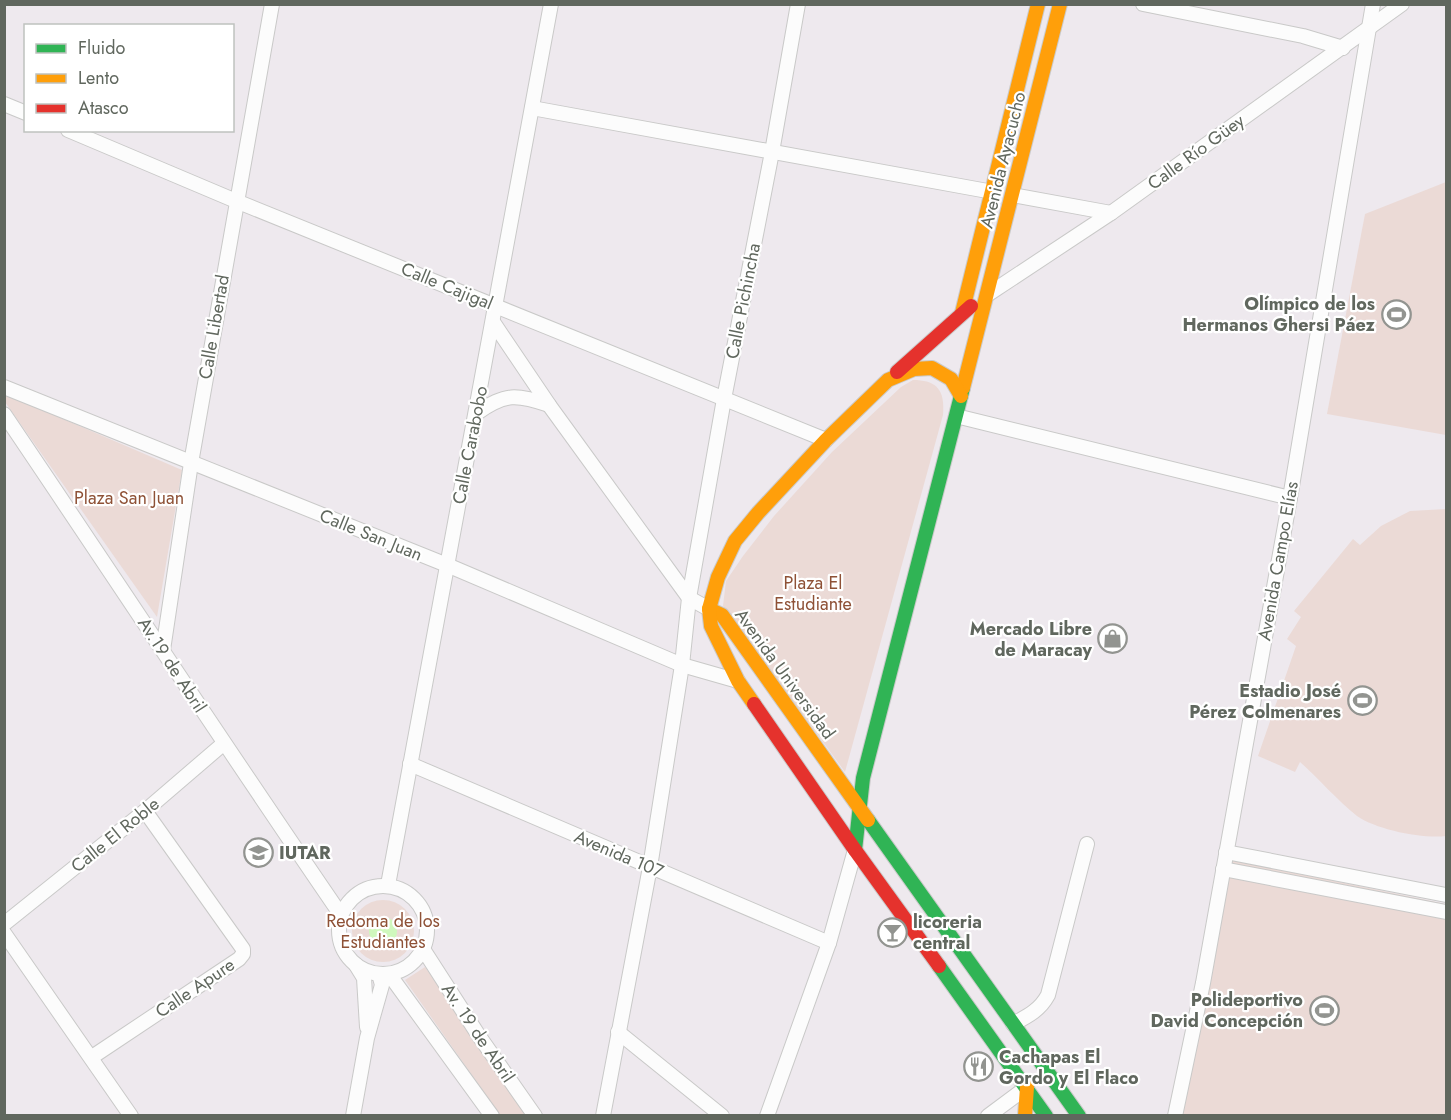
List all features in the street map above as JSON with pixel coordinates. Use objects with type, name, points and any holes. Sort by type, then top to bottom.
[{"type":"street","name":"Calle Libertad","points":[[163,650],[191,463],[272,4]]},
{"type":"street","name":"Calle Carabobo","points":[[388,885],[551,4]]},
{"type":"street","name":"Calle Pichincha","points":[[603,1116],[650,867],[682,665],[689,598],[798,4]]},
{"type":"street","name":"Avenida Ayacucho","points":[[962,313],[1038,4]]},
{"type":"street","name":"Avenida Ayacucho","points":[[855,850],[863,778],[1060,4]]},
{"type":"street","points":[[1143,4],[1303,36],[1342,48]]},
{"type":"street","name":"Avenida Campo Elías","points":[[1175,1116],[1203,983],[1290,498],[1373,4]]},
{"type":"street","name":"Calle Río Güey","points":[[987,295],[1111,213],[1402,4]]},
{"type":"street","points":[[4,104],[24,112]]},
{"type":"street","points":[[532,108],[993,192]]},
{"type":"street","name":"Calle Cajigal","points":[[73,132],[236,201],[826,440]]},
{"type":"street","points":[[1013,195],[1111,213]]},
{"type":"street","points":[[493,322],[549,405],[689,598],[709,609],[718,577],[735,541],[758,513],[826,440],[888,380],[962,313],[987,295]]},
{"type":"street","points":[[888,380],[914,369],[932,368],[951,379],[961,396]]},
{"type":"street","name":"Calle San Juan","points":[[4,387],[447,565],[682,665],[738,681]]},
{"type":"street","points":[[477,413],[495,400],[512,396],[528,398],[549,405]]},
{"type":"street","name":"Av.19 de Abril","points":[[4,414],[341,915]]},
{"type":"street","points":[[956,416],[1290,498]]},
{"type":"street","name":"Avenida Universidad","points":[[709,609],[722,615],[1079,1116]]},
{"type":"street","name":"Avenida Universidad","points":[[709,609],[711,626],[738,681],[855,850],[1046,1116]]},
{"type":"street","name":"Calle El Roble","points":[[4,924],[145,811],[224,744]]},
{"type":"street","name":"Avenida 107","points":[[410,764],[829,943]]},
{"type":"street","name":"Calle Apure","points":[[92,1057],[239,959],[243,954],[243,949],[145,811]]},
{"type":"street","points":[[1013,1024],[1034,1014],[1048,995],[1087,844]]},
{"type":"street","points":[[767,1116],[829,943],[855,850]]},
{"type":"street","points":[[1226,852],[1446,896]]},
{"type":"street","points":[[1222,869],[1446,912]]},
{"type":"street","points":[[356,964],[371,972],[384,974],[409,966],[423,949],[428,935],[427,921],[414,897],[402,889],[388,885],[373,886],[359,892],[348,902],[341,915],[339,937],[342,947],[364,978],[367,1038]]},
{"type":"street","points":[[4,933],[131,1116]]},
{"type":"street","name":"Av. 19 de Abril","points":[[423,949],[479,1036],[535,1116]]},
{"type":"street","points":[[352,1116],[367,1038],[384,974]]},
{"type":"street","points":[[384,974],[492,1116]]},
{"type":"street","points":[[618,1032],[722,1116]]},
{"type":"street","points":[[988,1116],[1027,1087]]},
{"type":"street","points":[[1025,1116],[1027,1087]]},
{"type":"green space","name":"Olímpico de los Hermanos Ghersi Páez","points":[[1446,182],[1446,435],[1327,414],[1365,214]]},
{"type":"green space","name":"Plaza El Estudiante","points":[[913,380],[928,382],[938,388],[943,399],[943,415],[845,772],[723,606],[726,581],[774,516],[832,452],[901,387]]},
{"type":"green space","name":"Plaza San Juan","points":[[5,394],[182,470],[157,617],[5,402]]},
{"type":"green space","name":"Estadio José Pérez Colmenares","points":[[1446,509],[1446,836],[1436,837],[1400,832],[1366,821],[1342,803],[1300,762],[1295,772],[1258,756],[1296,646],[1287,639],[1301,617],[1294,611],[1353,539],[1360,545],[1381,526],[1410,511]]},
{"type":"green space","name":"Polideportivo David Concepción","points":[[1228,859],[1446,904],[1446,1115],[1182,1116]]},
{"type":"green space","name":"Redoma de los Estudiantes","points":[[377,900],[389,900],[405,909],[412,919],[414,931],[412,943],[405,953],[389,962],[377,962],[366,957],[357,948],[352,937],[352,925],[357,914],[366,905]]},
{"type":"green space","points":[[425,967],[531,1115],[500,1115],[405,980]]},
{"type":"shaded area","points":[[383,917],[393,921],[397,931],[393,941],[383,945],[373,941],[369,931],[373,921]]},
{"type":"traffic: fast","points":[[855,850],[863,778],[963,388]]},
{"type":"traffic: fast","points":[[868,820],[1079,1116]]},
{"type":"traffic: fast","points":[[939,966],[1046,1116]]},
{"type":"traffic: slow","points":[[962,313],[1038,4]]},
{"type":"traffic: slow","points":[[963,388],[1060,4]]},
{"type":"traffic: slow","points":[[754,704],[738,681],[711,626],[709,609],[718,577],[735,541],[826,440],[888,380],[914,369],[932,368],[951,379],[961,396]]},
{"type":"traffic: slow","points":[[709,609],[722,615],[868,820]]},
{"type":"traffic: slow","points":[[1025,1116],[1027,1087]]},
{"type":"traffic: jam","points":[[897,372],[971,306]]},
{"type":"traffic: jam","points":[[754,704],[939,966]]},
{"type":"place","name":"Olímpico de los Hermanos Ghersi Páez","points":[[1396,314]]},
{"type":"place","name":"Mercado Libre de Maracay","points":[[1113,639]]},
{"type":"place","name":"Estadio José Pérez Colmenares","points":[[1362,701]]},
{"type":"place","name":"IUTAR","points":[[258,853]]},
{"type":"place","name":"licoreria central","points":[[892,932]]},
{"type":"place","name":"Polideportivo David Concepción","points":[[1324,1010]]},
{"type":"place","name":"Cachapas El Gordo y El Flaco","points":[[978,1067]]}]
